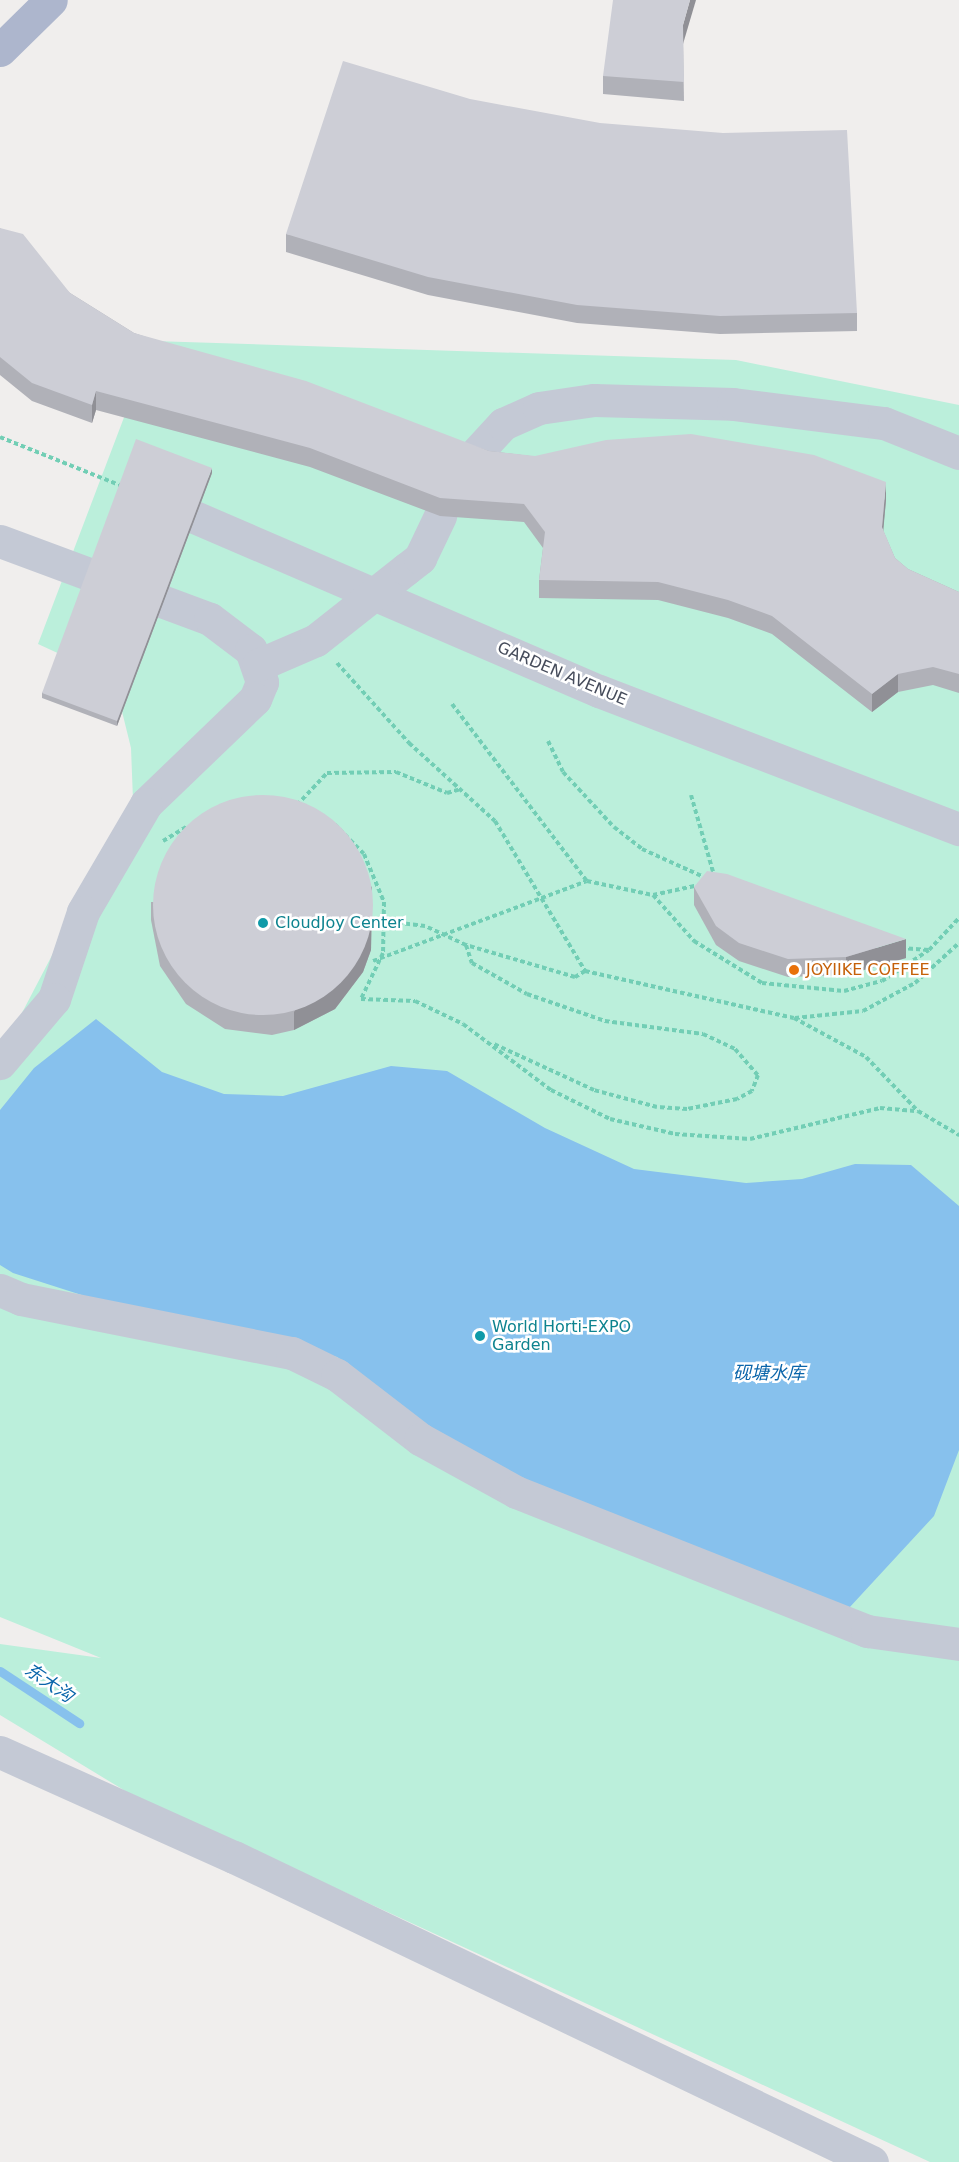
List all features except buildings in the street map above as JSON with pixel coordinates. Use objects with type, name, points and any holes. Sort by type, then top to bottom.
[{"type":"main road","points":[[0,50],[51,0]]},
{"type":"street","points":[[468,462],[503,424],[539,408],[594,400],[733,404],[884,423],[959,453]]},
{"type":"street","name":"GARDEN AVENUE","points":[[170,506],[600,691],[959,829]]},
{"type":"street","points":[[258,665],[316,640],[420,558],[440,516]]},
{"type":"street","points":[[0,541],[210,620],[239,637],[258,665],[262,682],[255,699],[170,775],[124,841],[83,912],[54,999],[0,1064]]},
{"type":"street","points":[[0,1290],[21,1299],[292,1353],[338,1376],[420,1439],[516,1492],[867,1632],[959,1644]]},
{"type":"street","points":[[0,1752],[234,1857],[872,2162]]},
{"type":"path","points":[[0,437],[170,506]]},
{"type":"path","points":[[316,640],[409,743],[462,789],[513,843],[531,886],[585,964],[585,971]]},
{"type":"path","points":[[452,704],[587,881]]},
{"type":"path","points":[[548,741],[563,772],[614,827],[642,849],[715,882]]},
{"type":"path","points":[[297,806],[327,772],[396,772],[447,793],[462,789]]},
{"type":"path","points":[[691,795],[715,882]]},
{"type":"path","points":[[288,803],[304,807]]},
{"type":"path","points":[[327,818],[364,854],[377,877],[386,921],[382,953],[361,999],[415,1001],[488,1041],[594,1090],[657,1107],[687,1109],[737,1100],[752,1090],[758,1075],[735,1049],[703,1034],[605,1021],[527,994],[472,963],[466,945]]},
{"type":"path","points":[[124,841],[162,841],[196,820]]},
{"type":"path","points":[[373,961],[587,881],[653,895],[715,882]]},
{"type":"path","points":[[653,895],[694,941],[762,983],[844,991],[882,981],[929,950],[959,918]]},
{"type":"path","points":[[386,921],[425,926],[466,945],[575,977],[585,971],[794,1018],[866,1057],[918,1111],[959,1135]]},
{"type":"path","points":[[794,1018],[863,1011],[915,983],[959,943]]},
{"type":"path","points":[[890,947],[929,950]]},
{"type":"path","points":[[488,1041],[551,1090],[610,1119],[675,1134],[750,1139],[880,1108],[918,1111]]},
{"type":"green space","name":"World Horti-EXPO Garden","points":[[153,341],[736,360],[959,405],[959,2162],[930,2162],[127,1792],[0,1715],[0,1644],[101,1658],[0,1617],[0,1055],[133,800],[131,748],[114,679],[38,644]]},
{"type":"water","name":"砚塘水库","points":[[96,1019],[162,1072],[224,1094],[283,1096],[391,1066],[447,1071],[545,1128],[634,1169],[746,1183],[802,1179],[855,1164],[911,1165],[959,1206],[959,1450],[934,1516],[849,1608],[458,1458],[337,1357],[119,1307],[13,1273],[0,1265],[0,1110],[34,1068]]},
{"type":"waterway","name":"东大沟","points":[[0,1671],[79,1723]]},
{"type":"place","name":"CloudJoy Center","points":[[263,923]]},
{"type":"place","name":"JOYIIKE COFFEE","points":[[794,970]]},
{"type":"place","name":"World Horti-EXPO Garden","points":[[480,1336]]}]
